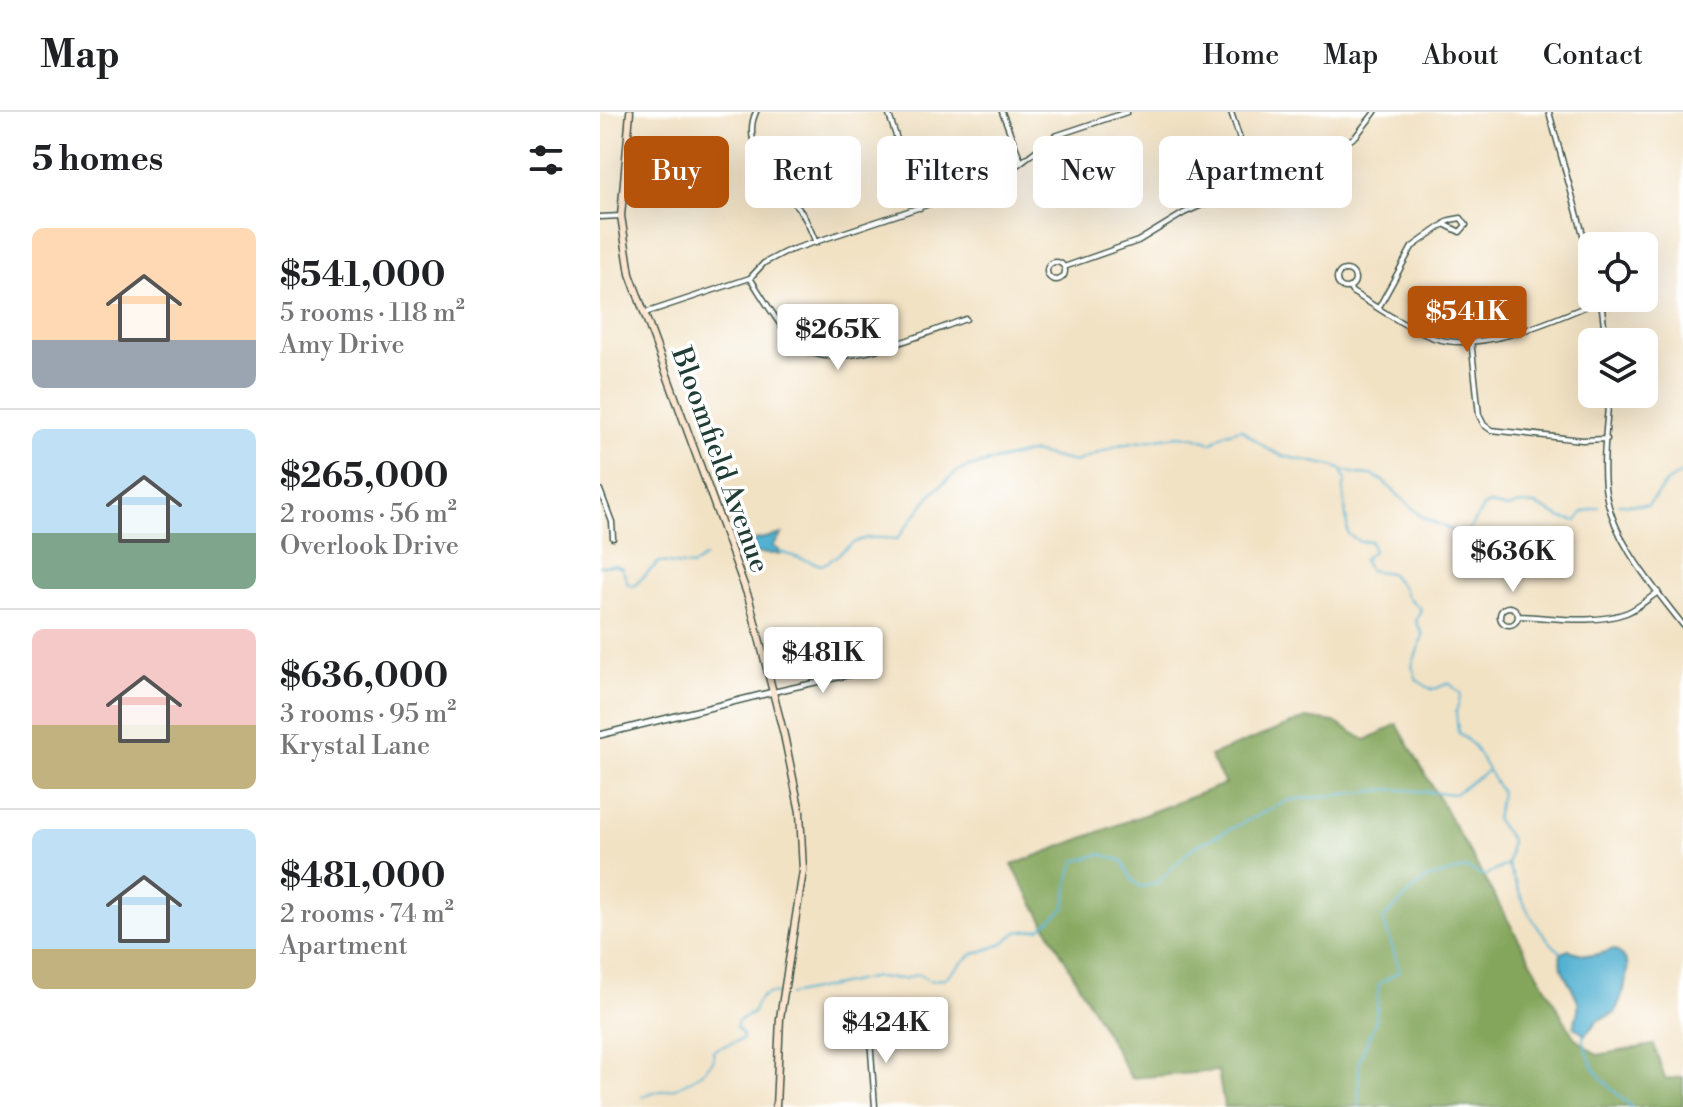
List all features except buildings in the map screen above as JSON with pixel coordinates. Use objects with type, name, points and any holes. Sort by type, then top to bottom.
[{"type":"main road","name":"Bloomfield Avenue","points":[[630,112],[621,216],[626,258],[643,314],[749,599],[796,790],[803,851],[801,893],[780,1018],[776,1107]]},
{"type":"street","points":[[756,112],[751,122],[758,155],[805,218],[816,243]]},
{"type":"street","points":[[888,112],[920,209]]},
{"type":"street","points":[[1002,112],[1021,161]]},
{"type":"street","points":[[643,314],[750,278],[764,263],[785,252],[984,186],[1007,173],[1055,136],[1127,112]]},
{"type":"street","points":[[1231,112],[1239,136]]},
{"type":"street","points":[[1352,139],[1375,112]]},
{"type":"street","points":[[1549,112],[1582,232]]},
{"type":"street","points":[[1064,267],[1138,241],[1195,208]]},
{"type":"street","points":[[600,217],[621,216]]},
{"type":"street","points":[[1379,307],[1412,247],[1444,224],[1458,217],[1466,225],[1460,232],[1444,224]]},
{"type":"street","points":[[1053,262],[1059,262],[1064,267],[1064,275],[1060,279],[1047,274],[1047,268],[1053,262]]},
{"type":"street","points":[[1348,270],[1354,275],[1355,281],[1349,287],[1344,288],[1337,283],[1338,274],[1342,271],[1348,270]]},
{"type":"street","points":[[750,278],[800,347],[817,356],[840,358],[866,353],[966,319]]},
{"type":"street","points":[[1349,287],[1352,292],[1431,337],[1444,340],[1471,340],[1521,333],[1578,309]]},
{"type":"street","points":[[1471,340],[1479,415],[1484,425],[1500,433],[1607,439]]},
{"type":"street","points":[[1608,408],[1605,487],[1612,515],[1628,549],[1683,625]]},
{"type":"street","points":[[600,490],[612,522],[613,538]]},
{"type":"street","points":[[1518,616],[1608,617],[1628,613],[1658,592]]},
{"type":"street","points":[[1505,608],[1512,608],[1518,616],[1515,622],[1508,624],[1502,620],[1501,613],[1505,608]]},
{"type":"street","points":[[600,735],[867,671]]},
{"type":"street","points":[[869,1024],[875,1107]]},
{"type":"green space","points":[[1306,718],[1334,722],[1366,740],[1397,724],[1574,1037],[1597,1055],[1654,1045],[1665,1079],[1683,1077],[1683,1107],[1224,1107],[1218,1071],[1131,1078],[1012,865],[1225,784],[1210,756]]},
{"type":"water","points":[[782,534],[773,546],[779,554],[746,553],[736,547],[738,544]]},
{"type":"water","points":[[1614,949],[1628,965],[1624,990],[1615,1013],[1598,1020],[1585,1035],[1574,1027],[1578,1002],[1561,966],[1561,953],[1569,950],[1591,955]]},
{"type":"waterway","points":[[780,552],[821,565],[859,540],[897,539],[933,492],[958,471],[969,467],[1031,452],[1075,462],[1119,445],[1177,436],[1194,437],[1211,443],[1226,433],[1241,429],[1282,456],[1372,475],[1383,481],[1422,517],[1460,533],[1471,528],[1483,507],[1490,504],[1508,508],[1519,504],[1536,505],[1562,518],[1577,521],[1583,512],[1599,507]]},
{"type":"waterway","points":[[1342,472],[1346,481],[1343,489],[1348,534],[1360,542],[1371,541],[1373,551],[1363,560],[1369,570],[1390,573],[1404,589],[1405,595],[1421,609],[1416,621],[1423,635],[1412,666],[1417,680],[1432,690],[1449,683],[1461,694],[1456,712],[1458,732],[1474,746],[1501,792],[1496,820],[1511,840],[1508,864],[1485,876],[1466,868],[1424,880],[1383,919],[1400,971],[1379,984],[1376,1020],[1359,1061],[1359,1107]]},
{"type":"waterway","points":[[1618,504],[1648,505],[1666,483],[1683,472]]},
{"type":"waterway","points":[[600,566],[622,568],[628,584],[634,586],[659,562],[692,566],[705,557]]},
{"type":"waterway","points":[[789,995],[875,977],[904,979],[918,974],[930,981],[945,978],[971,955],[1000,945],[1017,932],[1040,929],[1065,908],[1070,874],[1076,861],[1101,854],[1122,861],[1132,880],[1141,887],[1157,883],[1192,848],[1289,800],[1393,789],[1454,794],[1487,771]]},
{"type":"waterway","points":[[1508,865],[1536,924],[1562,953]]},
{"type":"waterway","points":[[642,1097],[678,1087],[696,1077],[714,1059],[713,1050],[743,1039],[736,1027],[738,1021],[753,1013],[761,997],[778,994]]},
{"type":"waterway","points":[[1583,1035],[1594,1068],[1632,1107]]}]
